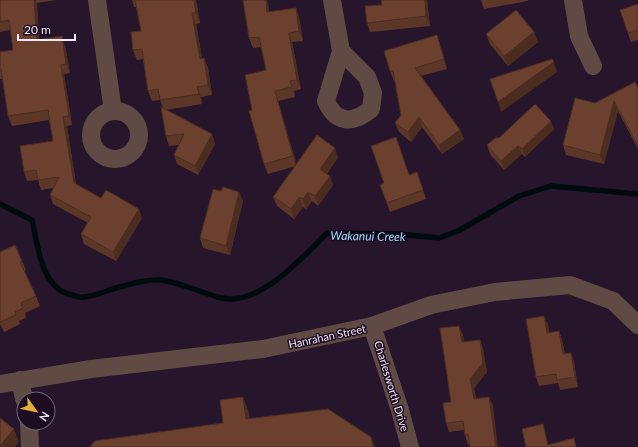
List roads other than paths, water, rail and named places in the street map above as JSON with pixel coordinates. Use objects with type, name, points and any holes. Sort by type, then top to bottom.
[{"type":"street","points":[[97,0],[113,110]]},
{"type":"street","points":[[332,0],[341,51]]},
{"type":"street","points":[[573,0],[579,36],[593,66]]},
{"type":"street","name":"Hanrahan Street","points":[[0,384],[91,369],[263,349],[372,326],[431,305],[495,292],[570,285],[612,300],[638,325]]},
{"type":"street","name":"Charlesworth Drive","points":[[372,326],[400,410],[410,447]]},
{"type":"street","points":[[20,380],[22,391]]},
{"type":"street","points":[[29,431],[30,447]]},
{"type":"waterway","name":"Wakanui Creek","points":[[0,204],[32,220],[39,254],[47,275],[62,291],[82,297],[96,295],[138,282],[161,280],[176,283],[222,298],[236,299],[251,295],[280,278],[327,233],[398,234],[439,238],[460,230],[519,196],[551,186],[638,194]]}]
